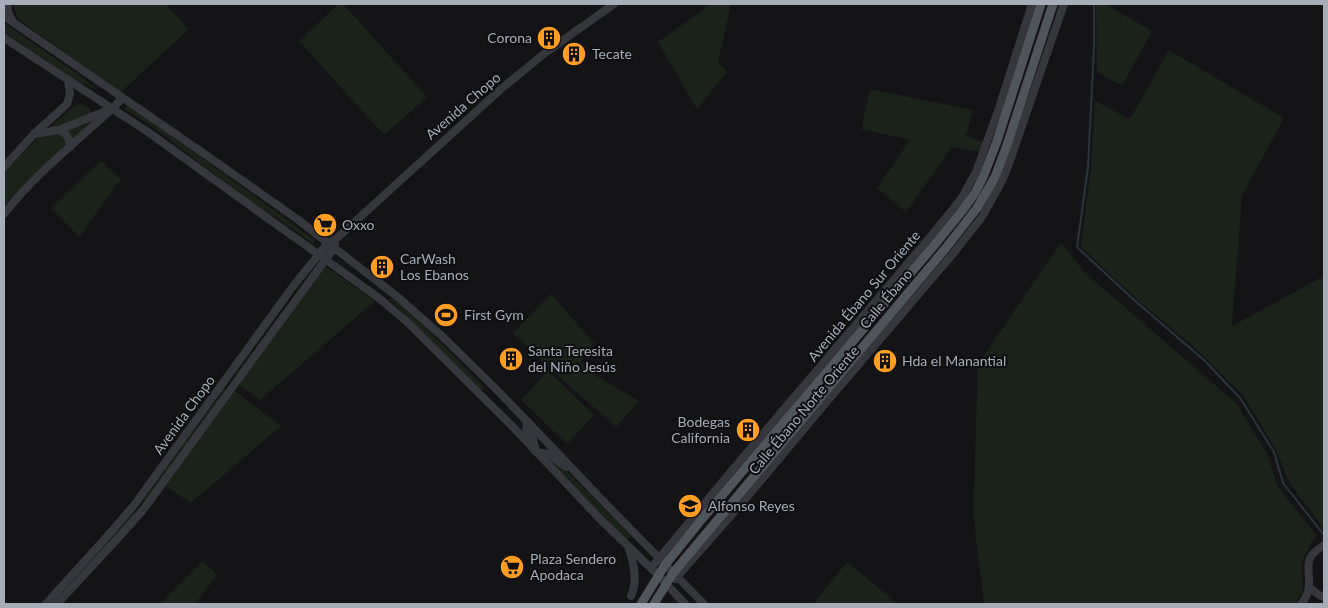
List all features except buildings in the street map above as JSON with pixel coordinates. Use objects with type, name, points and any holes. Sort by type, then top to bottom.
[{"type":"main road","name":"Calle Ébano","points":[[641,604],[658,576],[662,562],[822,378],[962,211],[975,192],[984,175],[997,141],[1018,62],[1041,4]]},
{"type":"main road","name":"Calle Ébano","points":[[654,604],[675,574],[933,264],[977,208],[995,177],[1007,145],[1053,4]]},
{"type":"main road","points":[[1047,22],[1057,25]]},
{"type":"street","points":[[7,4],[8,12],[14,24]]},
{"type":"street","name":"Avenida Chopo","points":[[56,604],[143,510],[326,260],[331,246],[337,238],[501,89],[545,53],[614,4]]},
{"type":"street","points":[[1018,62],[1032,4]]},
{"type":"street","name":"Calle Ébano Norte Oriente","points":[[675,574],[743,502],[982,217],[1008,166],[1064,4]]},
{"type":"street","points":[[4,16],[196,147],[399,298],[469,363],[527,421],[704,604]]},
{"type":"street","points":[[4,38],[148,132],[380,299],[406,322],[685,604]]},
{"type":"street","points":[[4,167],[34,134],[67,104],[70,94],[68,80]]},
{"type":"street","points":[[4,214],[44,171],[122,98]]},
{"type":"street","points":[[34,134],[59,130],[113,108]]},
{"type":"street","points":[[59,130],[69,138],[70,147]]},
{"type":"street","name":"Avenida Chopo","points":[[46,604],[135,504],[294,285],[318,254],[331,246]]},
{"type":"street","points":[[527,421],[526,430],[533,439],[536,452]]},
{"type":"street","points":[[536,452],[549,454],[574,471]]},
{"type":"street","points":[[1302,604],[1309,587],[1308,564],[1310,558],[1323,546]]},
{"type":"street","points":[[629,547],[633,562],[635,584],[631,596]]},
{"type":"street","points":[[651,568],[662,562]]},
{"type":"street","points":[[1309,587],[1324,597],[1318,604]]},
{"type":"shaded area","points":[[13,4],[165,4],[189,29],[120,93],[18,19]]},
{"type":"shaded area","points":[[339,4],[343,4],[427,97],[384,135],[299,41]]},
{"type":"shaded area","points":[[711,4],[731,4],[718,62],[727,72],[697,109],[658,42]]},
{"type":"shaded area","points":[[1096,4],[1105,4],[1152,31],[1122,86],[1097,72]]},
{"type":"shaded area","points":[[4,23],[78,74],[97,90],[73,79],[4,33]]},
{"type":"shaded area","points":[[1169,50],[1284,118],[1242,196],[1232,326],[1324,276],[1324,529],[1289,482],[1276,450],[1243,395],[1193,346],[1140,302],[1081,247],[1091,167],[1095,101],[1130,119]]},
{"type":"shaded area","points":[[870,89],[973,110],[966,136],[983,142],[980,152],[952,147],[906,212],[877,188],[910,140],[861,129]]},
{"type":"shaded area","points":[[79,104],[91,111],[92,114],[88,125],[36,173],[4,206],[4,172],[40,136],[74,106]]},
{"type":"shaded area","points":[[127,105],[315,240],[313,244],[277,218],[266,213],[151,126],[124,109]]},
{"type":"shaded area","points":[[101,161],[121,179],[79,237],[51,208]]},
{"type":"shaded area","points":[[1061,242],[1084,272],[1236,403],[1267,453],[1278,487],[1317,536],[1311,543],[1301,563],[1303,591],[1295,604],[984,604],[973,514],[978,364]]},
{"type":"shaded area","points":[[316,266],[238,377],[235,375]]},
{"type":"shaded area","points":[[325,266],[375,301],[260,400],[239,385]]},
{"type":"shaded area","points":[[551,294],[594,343],[581,360],[585,369],[639,401],[616,427],[513,333]]},
{"type":"shaded area","points":[[391,298],[415,317],[485,388],[481,391],[390,300]]},
{"type":"shaded area","points":[[548,371],[594,415],[567,444],[521,400]]},
{"type":"shaded area","points":[[225,388],[228,390],[147,502],[144,499]]},
{"type":"shaded area","points":[[235,391],[281,426],[191,503],[165,486]]},
{"type":"shaded area","points":[[547,454],[571,475],[629,534],[630,537],[627,540],[543,456]]},
{"type":"shaded area","points":[[133,513],[136,516],[54,604],[49,604]]},
{"type":"shaded area","points":[[203,561],[217,575],[195,604],[160,604]]},
{"type":"shaded area","points":[[847,562],[898,604],[813,604]]},
{"type":"waterway","points":[[1094,4],[1094,46],[1088,167],[1077,247],[1133,299],[1205,361],[1240,398],[1274,452],[1283,483],[1324,535]]},
{"type":"place","name":"Corona","points":[[549,38]]},
{"type":"place","name":"Tecate","points":[[574,54]]},
{"type":"place","name":"Oxxo","points":[[325,225]]},
{"type":"place","name":"CarWash Los Ebanos","points":[[382,267]]},
{"type":"place","name":"First Gym","points":[[446,315]]},
{"type":"place","name":"Santa Teresita del Niño Jesús","points":[[511,359]]},
{"type":"place","name":"Hda el Manantial","points":[[885,361]]},
{"type":"place","name":"Bodegas California","points":[[748,430]]},
{"type":"place","name":"Alfonso Reyes","points":[[690,506]]},
{"type":"place","name":"Plaza Sendero Apodaca","points":[[512,567]]}]
